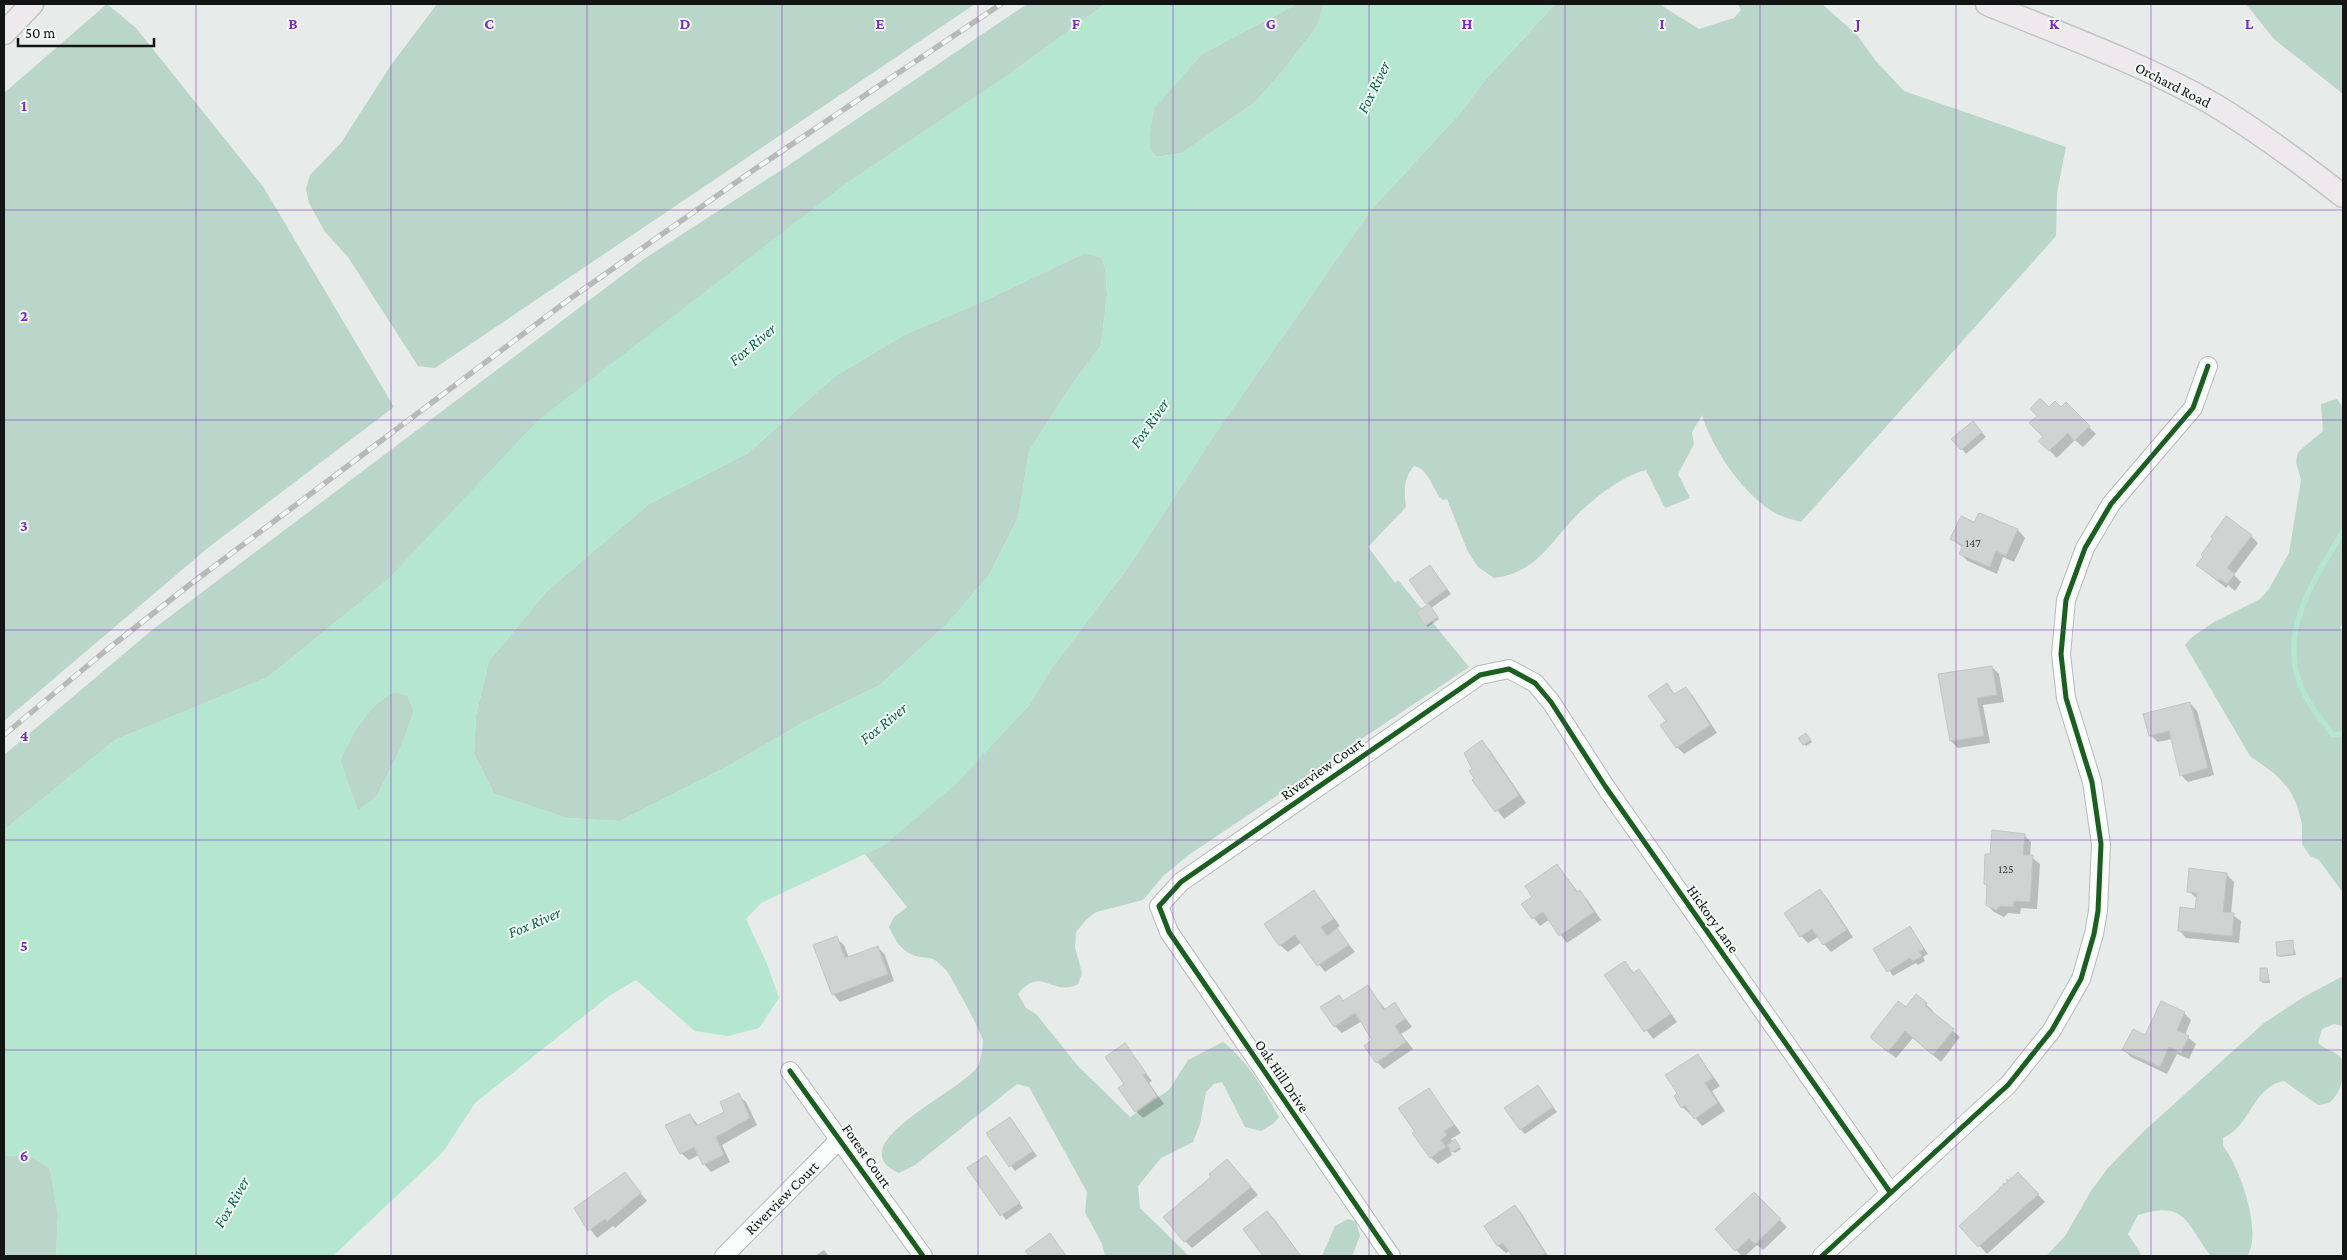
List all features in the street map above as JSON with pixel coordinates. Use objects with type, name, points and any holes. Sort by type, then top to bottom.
[{"type":"main road","points":[[4,33],[32,4]]},
{"type":"main road","name":"Orchard Road","points":[[1986,4],[2123,59],[2213,104],[2297,161],[2343,196]]},
{"type":"street","points":[[1822,1256],[1890,1192],[1962,1129],[2008,1084],[2052,1030],[2081,978],[2094,934],[2098,911],[2101,844],[2092,782],[2066,698],[2061,654],[2066,600],[2085,548],[2110,504],[2193,408],[2208,366]]},
{"type":"street","name":"Hickory Lane","points":[[1509,669],[1535,683],[1551,702],[1605,786],[1890,1192]]},
{"type":"street","name":"Riverview Court","points":[[1159,906],[1181,882],[1480,675],[1509,669]]},
{"type":"street","name":"Oak Hill Drive","points":[[1159,906],[1168,932],[1390,1256]]},
{"type":"street","name":"Forest Court","points":[[790,1071],[923,1256]]},
{"type":"street","name":"Riverview Court","points":[[724,1256],[840,1139]]},
{"type":"path","points":[[2000,1188],[2010,1177]]},
{"type":"shaded area","points":[[107,4],[136,28],[264,188],[394,407],[209,547],[4,721],[4,93]]},
{"type":"shaded area","points":[[437,4],[975,4],[435,368],[418,366],[348,257],[325,232],[309,203],[306,189],[310,175],[341,143],[391,65]]},
{"type":"shaded area","points":[[1027,4],[1105,4],[1015,70],[268,677],[115,740],[4,830],[4,755],[152,630],[644,259],[786,167]]},
{"type":"shaded area","points":[[1324,4],[1317,26],[1285,68],[1255,102],[1182,153],[1156,157],[1150,148],[1150,132],[1154,108],[1202,54],[1295,5]]},
{"type":"shaded area","points":[[1555,4],[1659,4],[1699,29],[1734,18],[1741,10],[1738,4],[1822,4],[1858,36],[1875,60],[1904,91],[2066,147],[2057,193],[2056,236],[1801,522],[1779,515],[1754,497],[1732,472],[1722,457],[1702,415],[1692,432],[1694,444],[1678,474],[1690,498],[1665,508],[1646,470],[1629,476],[1588,504],[1534,561],[1510,575],[1494,578],[1478,567],[1468,552],[1447,499],[1442,500],[1427,475],[1414,466],[1405,485],[1406,507],[1368,547],[1395,583],[1398,580],[1469,667],[1190,854],[1163,876],[1143,900],[1096,912],[1086,920],[1076,932],[1075,948],[1082,973],[1078,984],[1061,987],[1040,981],[1034,982],[1026,986],[1018,994],[1026,1008],[1036,1014],[1078,1066],[1130,1117],[1169,1090],[1188,1060],[1223,1042],[1255,1076],[1279,1117],[1273,1124],[1261,1131],[1245,1127],[1222,1082],[1214,1084],[1206,1092],[1200,1124],[1193,1142],[1161,1158],[1138,1186],[1140,1208],[1189,1256],[1105,1256],[1102,1244],[1085,1212],[1087,1192],[1029,1087],[1017,1084],[915,1165],[899,1173],[884,1161],[883,1147],[894,1132],[911,1117],[970,1075],[979,1064],[983,1041],[978,1028],[946,970],[933,959],[909,953],[897,942],[889,927],[894,917],[907,907],[865,854],[886,844],[1028,707],[1051,669],[1130,565],[1215,434],[1371,210],[1463,110],[1481,85]]},
{"type":"shaded area","points":[[2246,4],[2343,4],[2343,94],[2274,39]]},
{"type":"shaded area","points":[[1085,253],[1102,258],[1106,273],[1107,295],[1101,345],[1068,390],[1029,451],[1018,518],[989,575],[948,623],[880,685],[804,722],[732,764],[620,821],[567,818],[494,794],[474,754],[476,715],[489,661],[547,591],[649,504],[748,453],[834,377],[906,334],[982,302]]},
{"type":"shaded area","points":[[2337,399],[2343,408],[2343,623],[2340,627],[2343,637],[2343,893],[2319,860],[2310,856],[2302,844],[2302,824],[2297,805],[2289,789],[2275,774],[2250,756],[2185,645],[2191,638],[2214,622],[2260,599],[2269,589],[2289,553],[2301,480],[2296,462],[2298,452],[2323,431],[2321,404]]},
{"type":"shaded area","points":[[395,692],[407,695],[414,711],[398,754],[377,796],[358,811],[340,760],[362,721],[376,705]]},
{"type":"shaded area","points":[[2343,976],[2343,1026],[2334,1024],[2322,1029],[2318,1043],[2339,1056],[2343,1063],[2342,1082],[2334,1098],[2329,1103],[2318,1105],[2284,1081],[2275,1084],[2262,1094],[2235,1130],[2223,1138],[2223,1146],[2230,1156],[2242,1184],[2251,1217],[2251,1246],[2247,1256],[2210,1255],[2183,1217],[2175,1212],[2166,1210],[2138,1215],[2128,1234],[2141,1256],[2046,1256],[2065,1236],[2091,1191],[2107,1169],[2144,1131],[2264,1023],[2302,998]]},
{"type":"shaded area","points":[[4,1156],[30,1156],[50,1168],[58,1215],[56,1256],[4,1256]]},
{"type":"shaded area","points":[[1348,1219],[1356,1222],[1360,1236],[1352,1256],[1322,1256],[1335,1226]]},
{"type":"water","name":"Fox River","points":[[1105,4],[1305,4],[1295,5],[1202,54],[1155,108],[1150,132],[1150,148],[1156,157],[1182,153],[1255,102],[1285,68],[1317,26],[1324,4],[1555,4],[1481,85],[1463,110],[1371,210],[1215,434],[1130,565],[1051,669],[1028,707],[956,784],[886,844],[761,903],[746,919],[767,964],[779,998],[759,1028],[728,1036],[695,1031],[636,980],[609,996],[475,1103],[443,1152],[333,1256],[56,1256],[58,1215],[50,1168],[30,1157],[4,1156],[4,830],[115,740],[268,677],[387,580],[538,420],[845,184],[1015,70]],"holes":[[[1085,253],[1102,258],[1106,273],[1107,295],[1101,345],[1068,390],[1029,451],[1018,518],[989,575],[948,623],[880,685],[804,722],[732,764],[620,821],[567,818],[494,794],[474,754],[476,715],[489,661],[547,591],[649,504],[748,453],[834,377],[906,334],[982,302]],[[395,692],[407,695],[414,711],[398,754],[377,796],[358,810],[340,760],[356,731],[369,713],[376,705]]]},
{"type":"building","points":[[2040,398],[2049,407],[2055,401],[2061,407],[2066,402],[2090,426],[2074,441],[2068,433],[2049,451],[2038,441],[2043,437],[2029,423],[2037,416],[2030,409]]},
{"type":"building","points":[[1973,421],[1982,432],[1961,450],[1951,439]]},
{"type":"building","points":[[1979,513],[2018,529],[2006,556],[1996,551],[1990,567],[1959,554],[1963,545],[1950,539],[1961,516],[1974,522]]},
{"type":"building","points":[[2226,516],[2252,535],[2227,568],[2235,574],[2227,584],[2220,579],[2218,581],[2196,565],[2203,557],[2201,555],[2213,538],[2211,537]]},
{"type":"building","points":[[1430,565],[1447,589],[1426,604],[1409,580]]},
{"type":"building","points":[[1429,604],[1438,617],[1425,626],[1416,612]]},
{"type":"building","points":[[1992,666],[1997,695],[1977,698],[1984,736],[1950,741],[1938,674]]},
{"type":"building","points":[[1667,683],[1674,694],[1686,687],[1710,725],[1676,748],[1660,725],[1666,721],[1648,696]]},
{"type":"building","points":[[2190,702],[2208,768],[2180,776],[2169,731],[2149,736],[2143,714]]},
{"type":"building","points":[[1806,733],[1811,740],[1803,745],[1798,738]]},
{"type":"building","points":[[1482,740],[1519,795],[1495,812],[1472,780],[1474,778],[1469,771],[1472,769],[1464,753]]},
{"type":"building","points":[[1992,830],[2025,834],[2023,855],[2033,855],[2030,902],[2014,901],[2013,907],[2000,906],[1996,910],[1986,905],[1987,885],[1984,884],[1985,854],[1990,854]]},
{"type":"building","points":[[1557,864],[1577,892],[1580,890],[1594,912],[1559,936],[1543,912],[1532,919],[1521,904],[1532,897],[1525,886]]},
{"type":"building","points":[[2189,868],[2227,873],[2223,912],[2234,913],[2232,936],[2178,931],[2180,907],[2195,909],[2197,893],[2187,892]]},
{"type":"building","points":[[1820,889],[1847,930],[1823,945],[1812,929],[1800,937],[1784,913]]},
{"type":"building","points":[[1314,890],[1334,919],[1321,927],[1327,936],[1337,928],[1349,945],[1317,966],[1295,935],[1279,946],[1264,924]]},
{"type":"building","points":[[1910,926],[1924,949],[1919,952],[1922,956],[1913,961],[1910,958],[1887,972],[1873,949]]},
{"type":"building","points":[[837,936],[845,958],[878,946],[888,974],[832,995],[813,945]]},
{"type":"building","points":[[2293,940],[2294,954],[2277,956],[2276,942]]},
{"type":"building","points":[[1625,961],[1633,973],[1639,969],[1671,1014],[1644,1032],[1604,975]]},
{"type":"building","points":[[2260,968],[2267,968],[2269,981],[2260,981]]},
{"type":"building","points":[[1368,985],[1384,1010],[1395,1002],[1405,1019],[1395,1026],[1406,1042],[1376,1063],[1364,1046],[1372,1040],[1355,1013],[1334,1027],[1320,1007],[1339,995],[1343,1001]]},
{"type":"building","points":[[1916,994],[1927,1003],[1925,1006],[1954,1029],[1933,1055],[1905,1031],[1888,1052],[1870,1037],[1898,1001],[1906,1007]]},
{"type":"building","points":[[2161,1001],[2185,1012],[2177,1030],[2189,1036],[2181,1053],[2169,1047],[2160,1067],[2122,1050],[2133,1029],[2145,1035]]},
{"type":"building","points":[[1125,1043],[1146,1073],[1143,1075],[1157,1096],[1135,1112],[1118,1088],[1124,1084],[1105,1057]]},
{"type":"building","points":[[1698,1054],[1713,1078],[1705,1083],[1718,1103],[1694,1119],[1685,1105],[1681,1108],[1674,1096],[1677,1093],[1665,1075]]},
{"type":"building","points":[[1538,1085],[1553,1107],[1520,1130],[1504,1108]]},
{"type":"building","points":[[1429,1088],[1454,1125],[1444,1131],[1447,1135],[1441,1140],[1446,1147],[1430,1158],[1412,1133],[1415,1132],[1398,1108]]},
{"type":"building","points":[[739,1093],[750,1118],[716,1137],[724,1155],[703,1165],[694,1147],[680,1154],[665,1125],[690,1114],[696,1126],[724,1112],[720,1102]]},
{"type":"building","points":[[1010,1117],[1033,1151],[1009,1167],[986,1133]]},
{"type":"building","points":[[1455,1139],[1460,1147],[1452,1152],[1447,1145]]},
{"type":"building","points":[[986,1155],[1020,1203],[1000,1216],[967,1168]]},
{"type":"building","points":[[1227,1159],[1251,1187],[1184,1242],[1163,1217],[1211,1177],[1209,1174]]},
{"type":"building","points":[[625,1172],[641,1193],[607,1222],[605,1219],[588,1231],[574,1208]]},
{"type":"building","points":[[2018,1172],[2039,1194],[1978,1247],[1959,1226]]},
{"type":"building","points":[[1754,1192],[1781,1219],[1755,1244],[1749,1239],[1735,1251],[1715,1229]]},
{"type":"building","points":[[1515,1205],[1545,1253],[1541,1256],[1512,1256],[1503,1243],[1497,1246],[1484,1226]]},
{"type":"building","points":[[1267,1211],[1301,1256],[1263,1256],[1243,1229]]},
{"type":"building","points":[[1050,1233],[1066,1256],[1029,1256],[1025,1251]]},
{"type":"waterway","points":[[2343,531],[2309,591],[2295,632],[2294,653],[2297,675],[2309,702],[2333,735],[2343,734]]},
{"type":"railway","points":[[4,735],[104,652],[188,586],[571,298],[758,167],[1001,4]]},
{"type":"cycle path","points":[[1822,1256],[2008,1085],[2052,1030],[2081,979],[2094,934],[2098,911],[2101,844],[2092,782],[2066,698],[2061,654],[2066,600],[2085,548],[2111,504],[2193,408],[2208,366]]},
{"type":"cycle path","points":[[1391,1256],[1169,932],[1159,906],[1181,882],[1480,675],[1509,669],[1535,683],[1551,702],[1605,786],[1890,1192]]},
{"type":"cycle path","points":[[790,1071],[923,1256]]}]
